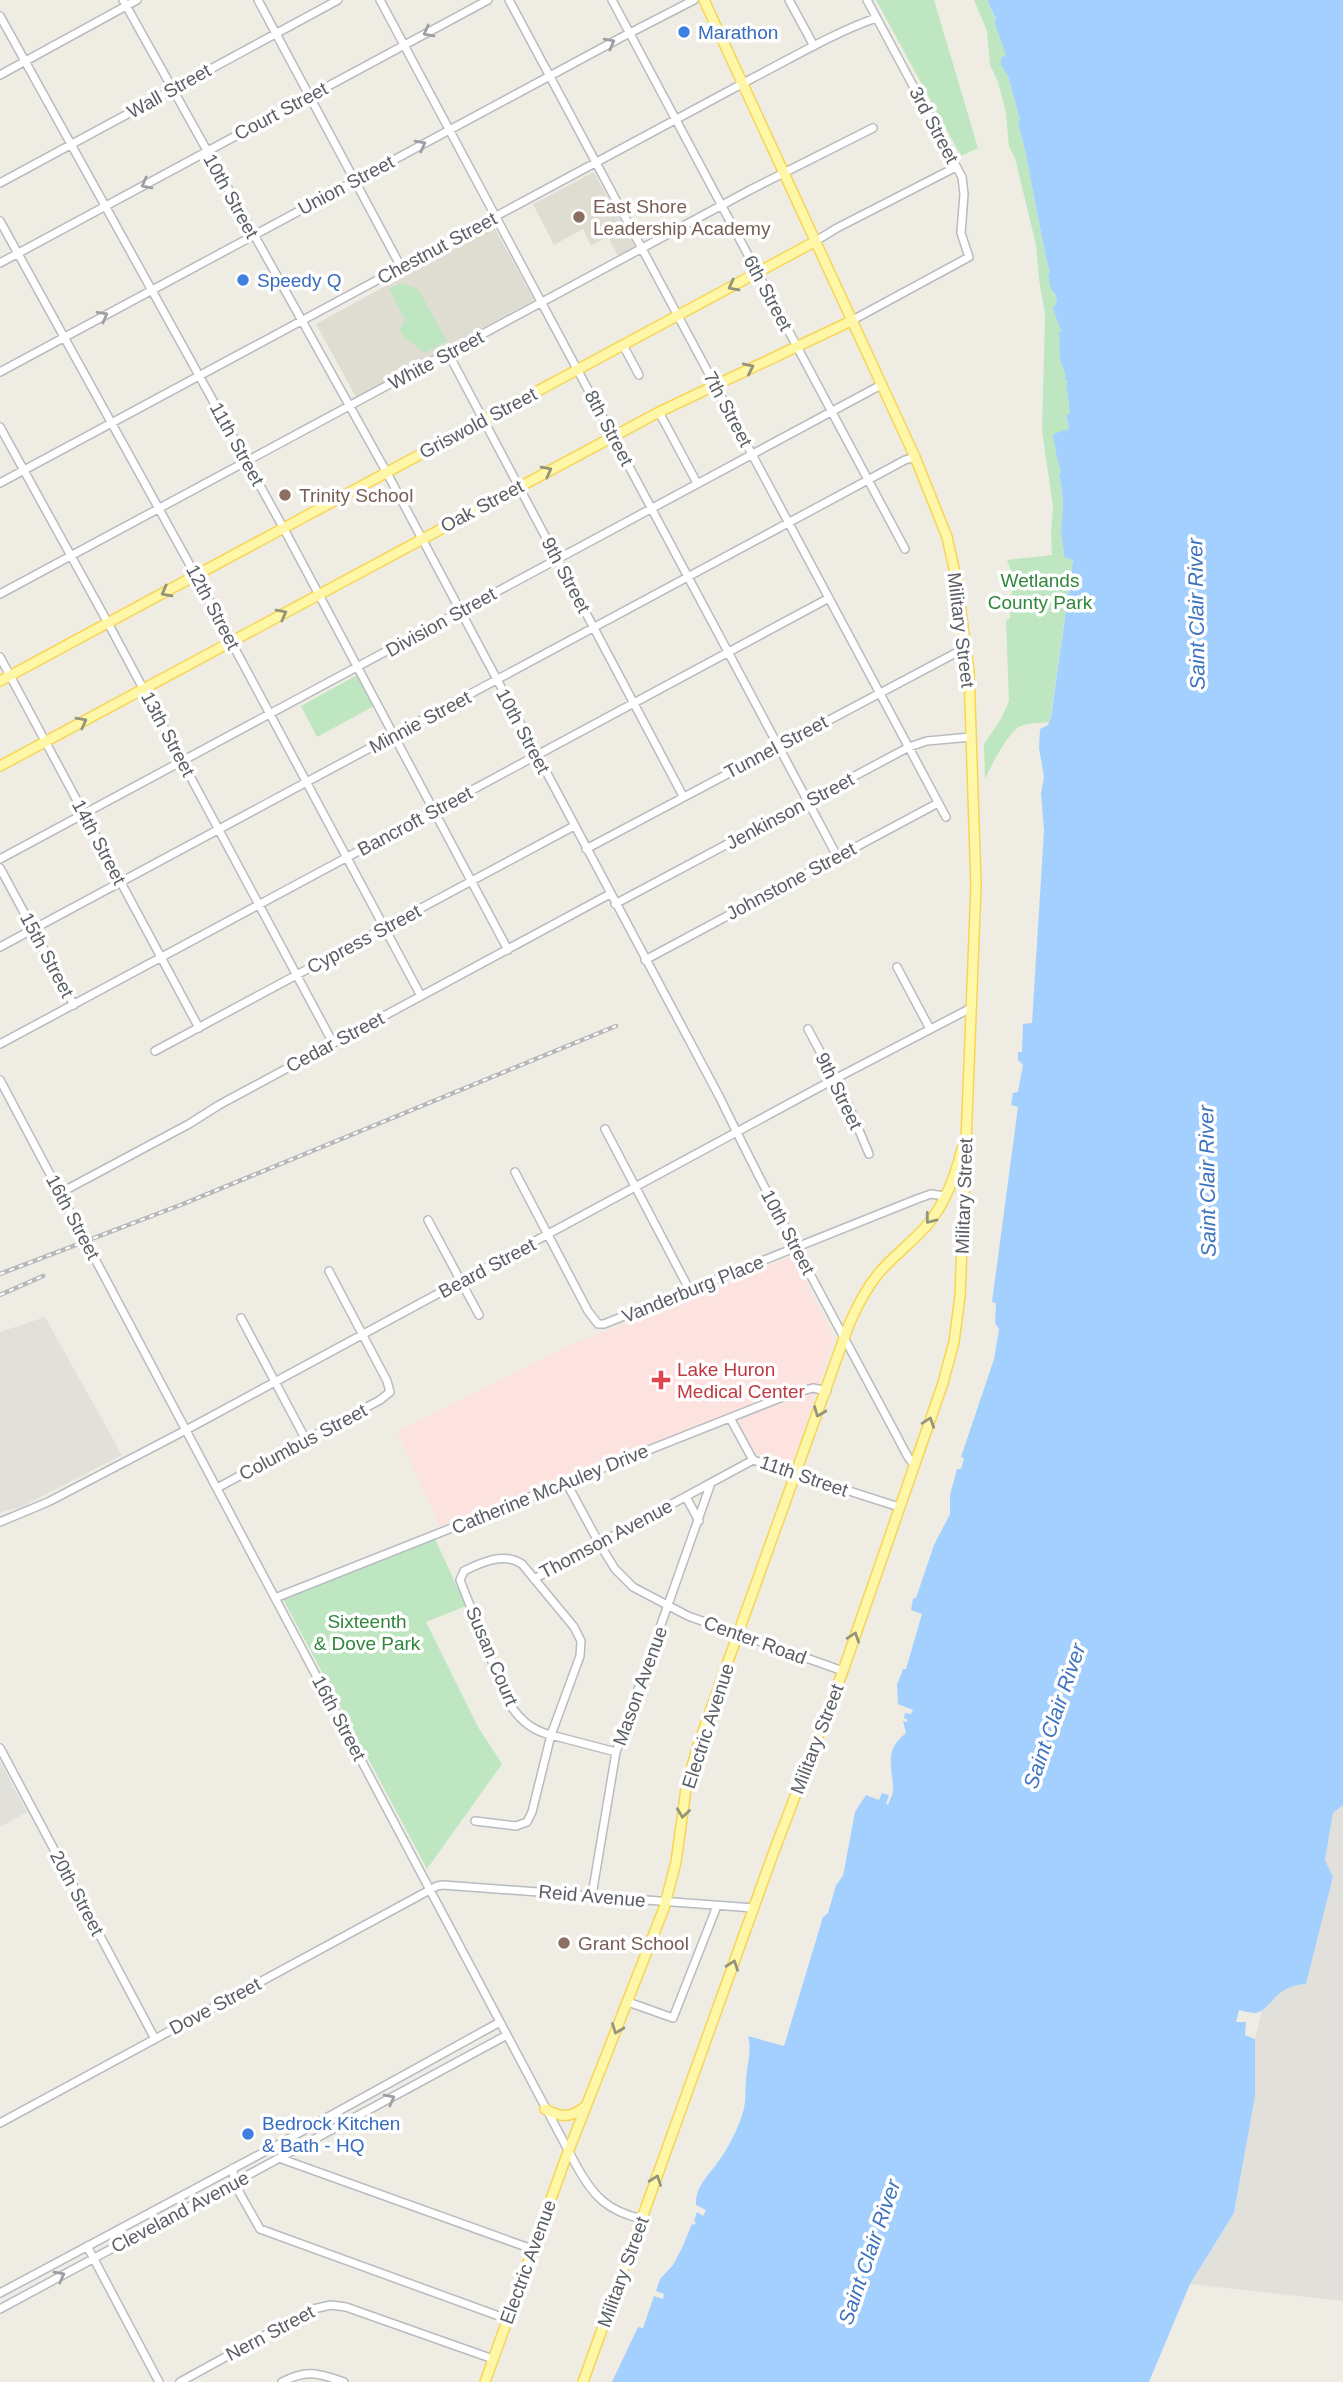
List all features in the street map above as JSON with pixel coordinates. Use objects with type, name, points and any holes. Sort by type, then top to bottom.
[{"type":"main road","name":"Military Street","points":[[583,2382],[754,1908],[843,1671],[943,1383],[954,1342],[960,1296],[965,1207],[976,870],[967,647],[957,582],[947,537],[915,457],[704,0]]},
{"type":"main road","name":"Griswold Street","points":[[0,681],[814,242]]},
{"type":"main road","name":"Oak Street","points":[[0,766],[613,436],[715,384],[851,321]]},
{"type":"main road","name":"Electric Avenue","points":[[485,2382],[532,2249],[665,1902],[676,1862],[689,1774],[844,1337],[878,1273],[928,1224],[947,1194],[966,1134]]},
{"type":"main road","points":[[947,1194],[961,1199],[965,1207]]},
{"type":"main road","points":[[545,2109],[566,2117],[588,2105]]},
{"type":"street","points":[[0,75],[125,4],[138,0]]},
{"type":"street","points":[[258,0],[401,267]]},
{"type":"street","name":"Wall Street","points":[[0,183],[338,0]]},
{"type":"street","name":"8th Street","points":[[380,0],[837,856]]},
{"type":"street","name":"Court Street","points":[[0,263],[488,0]]},
{"type":"street","name":"7th Street","points":[[509,0],[946,817]]},
{"type":"street","name":"6th Street","points":[[612,0],[905,549]]},
{"type":"street","name":"Union Street","points":[[0,372],[694,0]]},
{"type":"street","points":[[789,0],[814,46]]},
{"type":"street","name":"3rd Street","points":[[867,0],[964,185],[961,233],[970,257]]},
{"type":"street","name":"10th Street","points":[[125,4],[387,473],[914,1465]]},
{"type":"street","name":"11th Street","points":[[0,16],[284,529],[508,950]]},
{"type":"street","name":"Chestnut Street","points":[[0,484],[676,119],[814,46],[876,18]]},
{"type":"street","name":"White Street","points":[[0,594],[642,248],[873,128]]},
{"type":"street","name":"Griswold Street","points":[[814,242],[956,167]]},
{"type":"street","name":"12th Street","points":[[0,221],[232,642],[421,996]]},
{"type":"street","name":"Oak Street","points":[[851,321],[970,257]]},
{"type":"street","points":[[623,345],[639,375]]},
{"type":"street","name":"9th Street","points":[[448,353],[683,796]]},
{"type":"street","name":"Division Street","points":[[0,859],[881,385]]},
{"type":"street","points":[[659,412],[697,483]]},
{"type":"street","name":"13th Street","points":[[0,427],[333,1043]]},
{"type":"street","name":"Minnie Street","points":[[0,947],[915,457]]},
{"type":"street","name":"Bancroft Street","points":[[0,1044],[829,598]]},
{"type":"street","name":"Tunnel Street","points":[[586,849],[967,647]]},
{"type":"street","name":"14th Street","points":[[0,657],[199,1028]]},
{"type":"street","name":"Jenkinson Street","points":[[615,904],[909,747],[928,741],[971,737]]},
{"type":"street","name":"Johnstone Street","points":[[645,960],[938,803]]},
{"type":"street","name":"Cypress Street","points":[[155,1051],[574,826]]},
{"type":"street","name":"15th Street","points":[[0,868],[74,1005]]},
{"type":"street","name":"Cedar Street","points":[[60,1193],[610,894]]},
{"type":"street","points":[[897,967],[930,1029]]},
{"type":"street","name":"Beard Street","points":[[0,1522],[48,1502],[186,1430],[971,1008]]},
{"type":"street","name":"9th Street","points":[[808,1029],[836,1079],[869,1154]]},
{"type":"street","name":"16th Street","points":[[0,1080],[545,2109],[596,2197],[617,2210],[642,2219]]},
{"type":"street","points":[[605,1129],[689,1289]]},
{"type":"street","points":[[515,1172],[548,1235]]},
{"type":"street","name":"Vanderburg Place","points":[[548,1235],[588,1311],[598,1324],[611,1322],[925,1195],[947,1194]]},
{"type":"street","points":[[428,1220],[479,1315]]},
{"type":"street","points":[[329,1271],[362,1334]]},
{"type":"street","points":[[241,1318],[306,1440]]},
{"type":"street","name":"Columbus Street","points":[[217,1488],[388,1395],[390,1387],[362,1334]]},
{"type":"street","name":"Catherine McAuley Drive","points":[[275,1598],[785,1396],[813,1388],[827,1391]]},
{"type":"street","name":"11th Street","points":[[730,1418],[753,1460],[899,1507]]},
{"type":"street","name":"Thomson Avenue","points":[[460,1576],[470,1568],[509,1558],[522,1564],[534,1579],[753,1460]]},
{"type":"street","points":[[566,1482],[615,1569],[633,1587],[669,1606]]},
{"type":"street","name":"Mason Avenue","points":[[592,1895],[616,1752],[711,1483]]},
{"type":"street","points":[[685,1497],[699,1521]]},
{"type":"street","name":"Susan Court","points":[[460,1576],[509,1704],[527,1725],[551,1735],[616,1752]]},
{"type":"street","points":[[474,1821],[516,1826],[527,1822],[532,1812],[551,1735],[580,1656],[581,1641],[574,1627],[534,1579]]},
{"type":"street","name":"Center Road","points":[[669,1606],[688,1616],[843,1671]]},
{"type":"street","name":"20th Street","points":[[0,1748],[155,2039]]},
{"type":"street","name":"Reid Avenue","points":[[431,1891],[443,1885],[754,1908]]},
{"type":"street","name":"Dove Street","points":[[0,2123],[431,1891]]},
{"type":"street","points":[[628,2001],[673,2018],[717,1906]]},
{"type":"street","name":"Cleveland Avenue","points":[[0,2293],[500,2022]]},
{"type":"street","name":"Cleveland Avenue","points":[[0,2308],[508,2035]]},
{"type":"street","points":[[279,2158],[532,2249]]},
{"type":"street","points":[[233,2168],[234,2183],[260,2229],[507,2319]]},
{"type":"street","points":[[88,2246],[159,2382]]},
{"type":"street","name":"Nern Street","points":[[180,2382],[323,2306],[340,2305],[493,2359]]},
{"type":"street","points":[[282,2382],[299,2374],[316,2372],[344,2382]]},
{"type":"street","points":[[299,2374],[303,2382]]},
{"type":"shaded area","name":"East Shore Leadership Academy","points":[[594,172],[635,247],[618,256],[608,237],[591,246],[583,229],[554,245],[533,204]]},
{"type":"shaded area","points":[[494,227],[534,300],[356,397],[316,324]]},
{"type":"shaded area","name":"Lake Huron Medical Center","points":[[792,1256],[834,1338],[792,1465],[756,1453],[734,1415],[440,1526],[397,1432],[571,1345]]},
{"type":"shaded area","points":[[45,1317],[122,1455],[21,1507],[0,1512],[0,1332]]},
{"type":"shaded area","points":[[0,1761],[27,1812],[0,1827]]},
{"type":"shaded area","points":[[1343,1805],[1343,2301],[1190,2284],[1234,2213],[1255,2096],[1255,2039],[1262,2010],[1281,1991],[1297,1984],[1306,1984],[1333,1877],[1325,1860],[1333,1813]]},
{"type":"green space","points":[[876,0],[934,0],[978,148],[961,156]]},
{"type":"green space","name":"Wetlands County Park","points":[[974,0],[987,0],[1007,55],[1001,65],[1008,76],[1020,120],[1018,123],[1050,272],[1048,275],[1062,320],[1060,349],[1068,382],[1066,384],[1070,413],[1066,415],[1069,430],[1057,454],[1061,472],[1059,476],[1064,557],[1073,559],[1050,722],[1028,724],[1016,729],[1000,750],[985,779],[984,744],[1001,719],[1009,701],[1006,621],[1010,618],[1013,576],[1007,560],[1052,555],[1053,507],[1042,431],[1045,315],[1036,245],[1015,158],[1009,147],[1006,113],[998,82],[990,65],[987,31]]},
{"type":"green space","points":[[401,283],[418,289],[447,341],[425,353],[405,338],[400,330],[405,319],[389,289]]},
{"type":"green space","points":[[357,675],[374,706],[317,737],[301,706]]},
{"type":"green space","name":"Sixteenth & Dove Park","points":[[435,1539],[466,1606],[426,1622],[478,1727],[502,1764],[427,1869],[283,1599]]},
{"type":"water","name":"Saint Clair River","points":[[987,0],[1343,0],[1343,1805],[1333,1813],[1325,1860],[1333,1877],[1306,1984],[1287,1988],[1256,2013],[1239,2010],[1236,2022],[1246,2022],[1245,2035],[1255,2039],[1255,2096],[1234,2213],[1190,2284],[1149,2382],[612,2382],[638,2327],[643,2328],[654,2296],[663,2299],[664,2294],[656,2291],[660,2279],[673,2265],[692,2224],[695,2225],[697,2212],[703,2216],[706,2210],[696,2205],[698,2193],[727,2149],[744,2109],[748,2036],[784,2046],[823,1917],[828,1913],[836,1885],[843,1876],[855,1812],[866,1795],[879,1800],[882,1793],[889,1795],[888,1805],[892,1795],[892,1752],[906,1733],[903,1721],[908,1720],[904,1718],[905,1713],[911,1714],[913,1710],[898,1704],[897,1685],[903,1669],[906,1669],[922,1614],[911,1610],[913,1599],[916,1598],[934,1545],[950,1514],[950,1495],[957,1469],[961,1469],[964,1458],[961,1457],[994,1359],[999,1329],[995,1323],[996,1303],[992,1302],[1018,1107],[1011,1105],[1013,1093],[1018,1092],[1023,1065],[1018,1060],[1018,1052],[1022,1052],[1023,1024],[1032,1023],[1044,831],[1041,793],[1044,777],[1039,748],[1040,729],[1048,725],[1051,717],[1073,560],[1064,557],[1059,476],[1061,472],[1053,434],[1069,429],[1066,415],[1070,413],[1066,384],[1068,381],[1065,379],[1060,352],[1059,333],[1063,329],[1060,329],[1053,308],[1057,302],[1048,275],[1050,272],[1018,123],[1020,120],[1008,76],[1001,65],[1001,58],[1006,55],[994,21],[996,19]]},
{"type":"railway","points":[[0,1274],[183,1204],[616,1026]]},
{"type":"railway","points":[[0,1295],[43,1276]]},
{"type":"place","name":"Marathon","points":[[684,32]]},
{"type":"place","name":"East Shore Leadership Academy","points":[[579,217]]},
{"type":"place","name":"Speedy Q","points":[[243,280]]},
{"type":"place","name":"Trinity School","points":[[285,495]]},
{"type":"place","name":"Lake Huron Medical Center","points":[[661,1380]]},
{"type":"place","name":"Grant School","points":[[564,1943]]},
{"type":"place","name":"Bedrock Kitchen & Bath - HQ","points":[[248,2134]]}]
